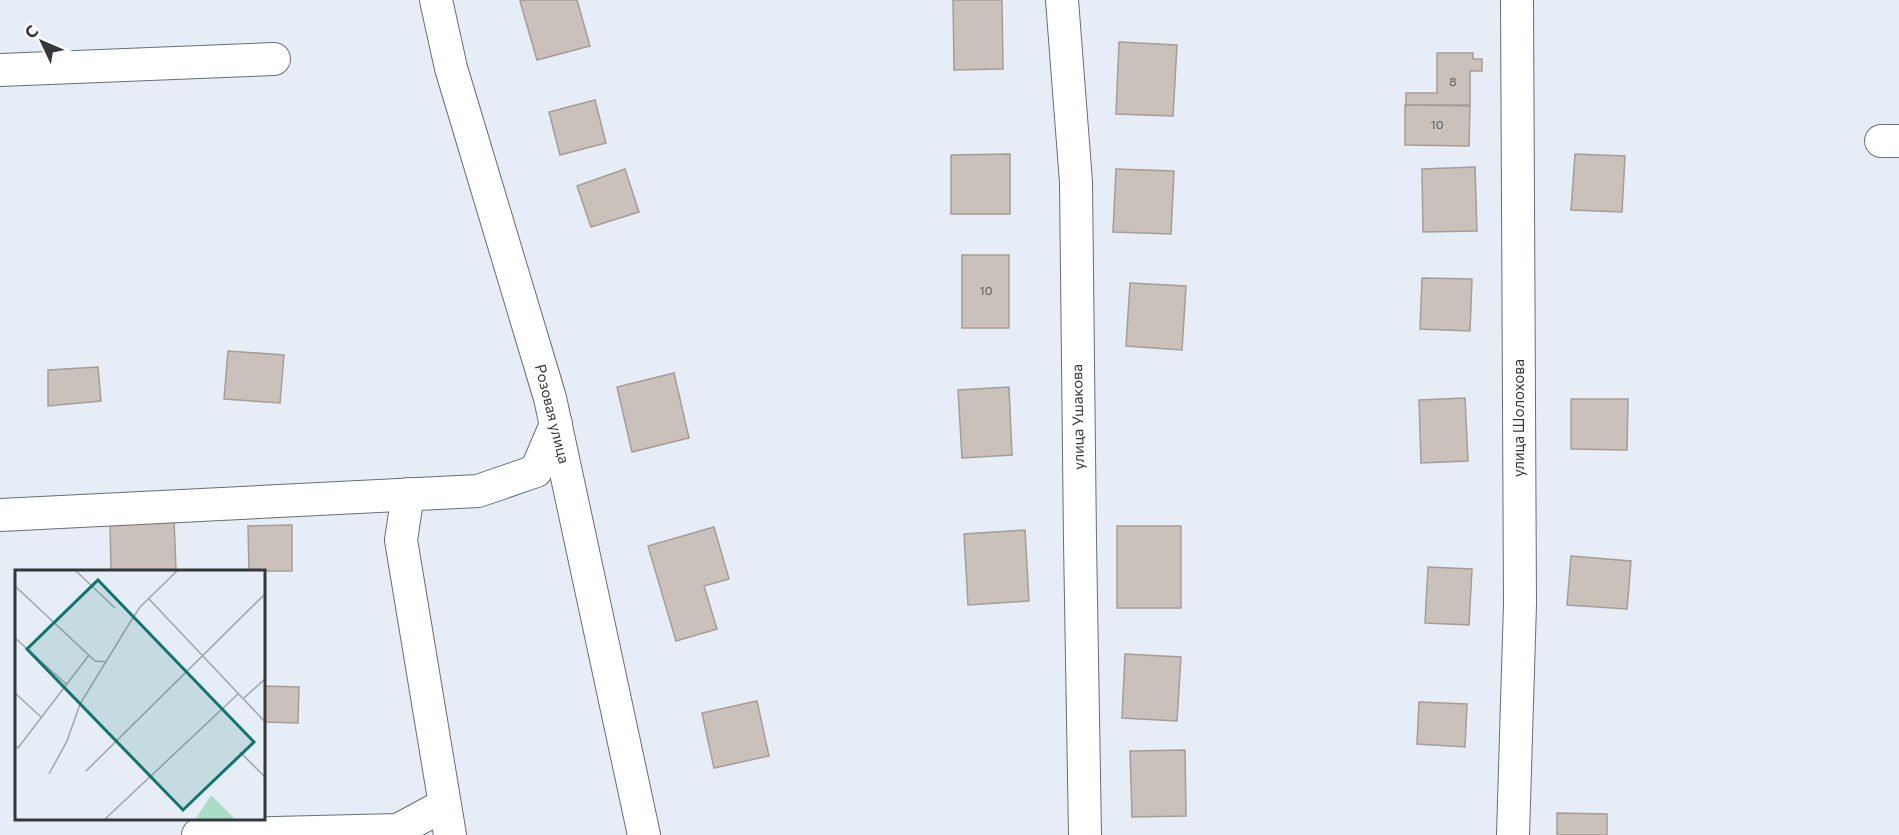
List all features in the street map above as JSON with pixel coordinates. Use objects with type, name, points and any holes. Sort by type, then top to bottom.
[{"type":"street","name":"Розовая улица","points":[[436,0],[451,68],[550,398],[644,835]]},
{"type":"street","name":"улица Ушакова","points":[[1062,0],[1076,182],[1085,835]]},
{"type":"street","name":"улица Шолохова","points":[[1513,835],[1521,604],[1517,0]]},
{"type":"street","points":[[0,70],[274,59]]},
{"type":"street","points":[[0,514],[478,491],[536,471],[556,423]]},
{"type":"street","points":[[408,494],[401,540],[450,835]]},
{"type":"street","points":[[198,835],[398,830],[444,804]]},
{"type":"building","points":[[577,0],[590,46],[537,60],[520,1]]},
{"type":"building","points":[[953,0],[1002,0],[1003,69],[954,70]]},
{"type":"building","points":[[1119,42],[1177,45],[1173,116],[1116,114]]},
{"type":"building","points":[[1437,53],[1473,53],[1473,59],[1482,59],[1482,71],[1470,71],[1470,105],[1406,105],[1406,93],[1437,93]]},
{"type":"building","points":[[595,100],[606,143],[560,155],[549,112]]},
{"type":"building","points":[[1405,105],[1470,106],[1469,146],[1405,145]]},
{"type":"building","points":[[1010,154],[1010,214],[951,214],[951,155]]},
{"type":"building","points":[[1575,154],[1625,156],[1622,212],[1571,210]]},
{"type":"building","points":[[1475,167],[1477,231],[1423,232],[1422,169]]},
{"type":"building","points":[[625,169],[639,212],[591,227],[577,186]]},
{"type":"building","points":[[1116,169],[1174,171],[1171,234],[1113,232]]},
{"type":"building","points":[[962,255],[1009,255],[1009,328],[962,328]]},
{"type":"building","points":[[1422,278],[1472,279],[1470,331],[1420,329]]},
{"type":"building","points":[[1130,283],[1186,286],[1182,350],[1126,346]]},
{"type":"building","points":[[228,351],[284,355],[280,403],[224,399]]},
{"type":"building","points":[[98,367],[101,401],[48,406],[48,370]]},
{"type":"building","points":[[674,373],[689,438],[632,452],[617,387]]},
{"type":"building","points":[[1009,387],[1012,455],[962,458],[958,390]]},
{"type":"building","points":[[1465,398],[1468,461],[1421,463],[1419,400]]},
{"type":"building","points":[[1571,399],[1628,399],[1627,450],[1571,449]]},
{"type":"building","points":[[174,519],[176,570],[111,570],[110,521]]},
{"type":"building","points":[[292,525],[292,571],[249,570],[248,526]]},
{"type":"building","points":[[1117,526],[1181,526],[1181,608],[1117,608]]},
{"type":"building","points":[[714,527],[729,579],[704,586],[717,629],[676,641],[648,546]]},
{"type":"building","points":[[1025,530],[1029,601],[968,605],[964,534]]},
{"type":"building","points":[[1571,556],[1631,561],[1627,609],[1567,605]]},
{"type":"building","points":[[1428,567],[1472,569],[1469,625],[1425,623]]},
{"type":"building","points":[[1125,654],[1181,657],[1177,721],[1122,718]]},
{"type":"building","points":[[266,686],[299,687],[298,723],[266,722]]},
{"type":"building","points":[[757,701],[769,756],[714,768],[702,713]]},
{"type":"building","points":[[1419,702],[1467,704],[1465,747],[1417,744]]},
{"type":"building","points":[[1185,750],[1186,816],[1132,817],[1130,751]]},
{"type":"building","points":[[1557,813],[1607,814],[1607,835],[1557,835]]}]
